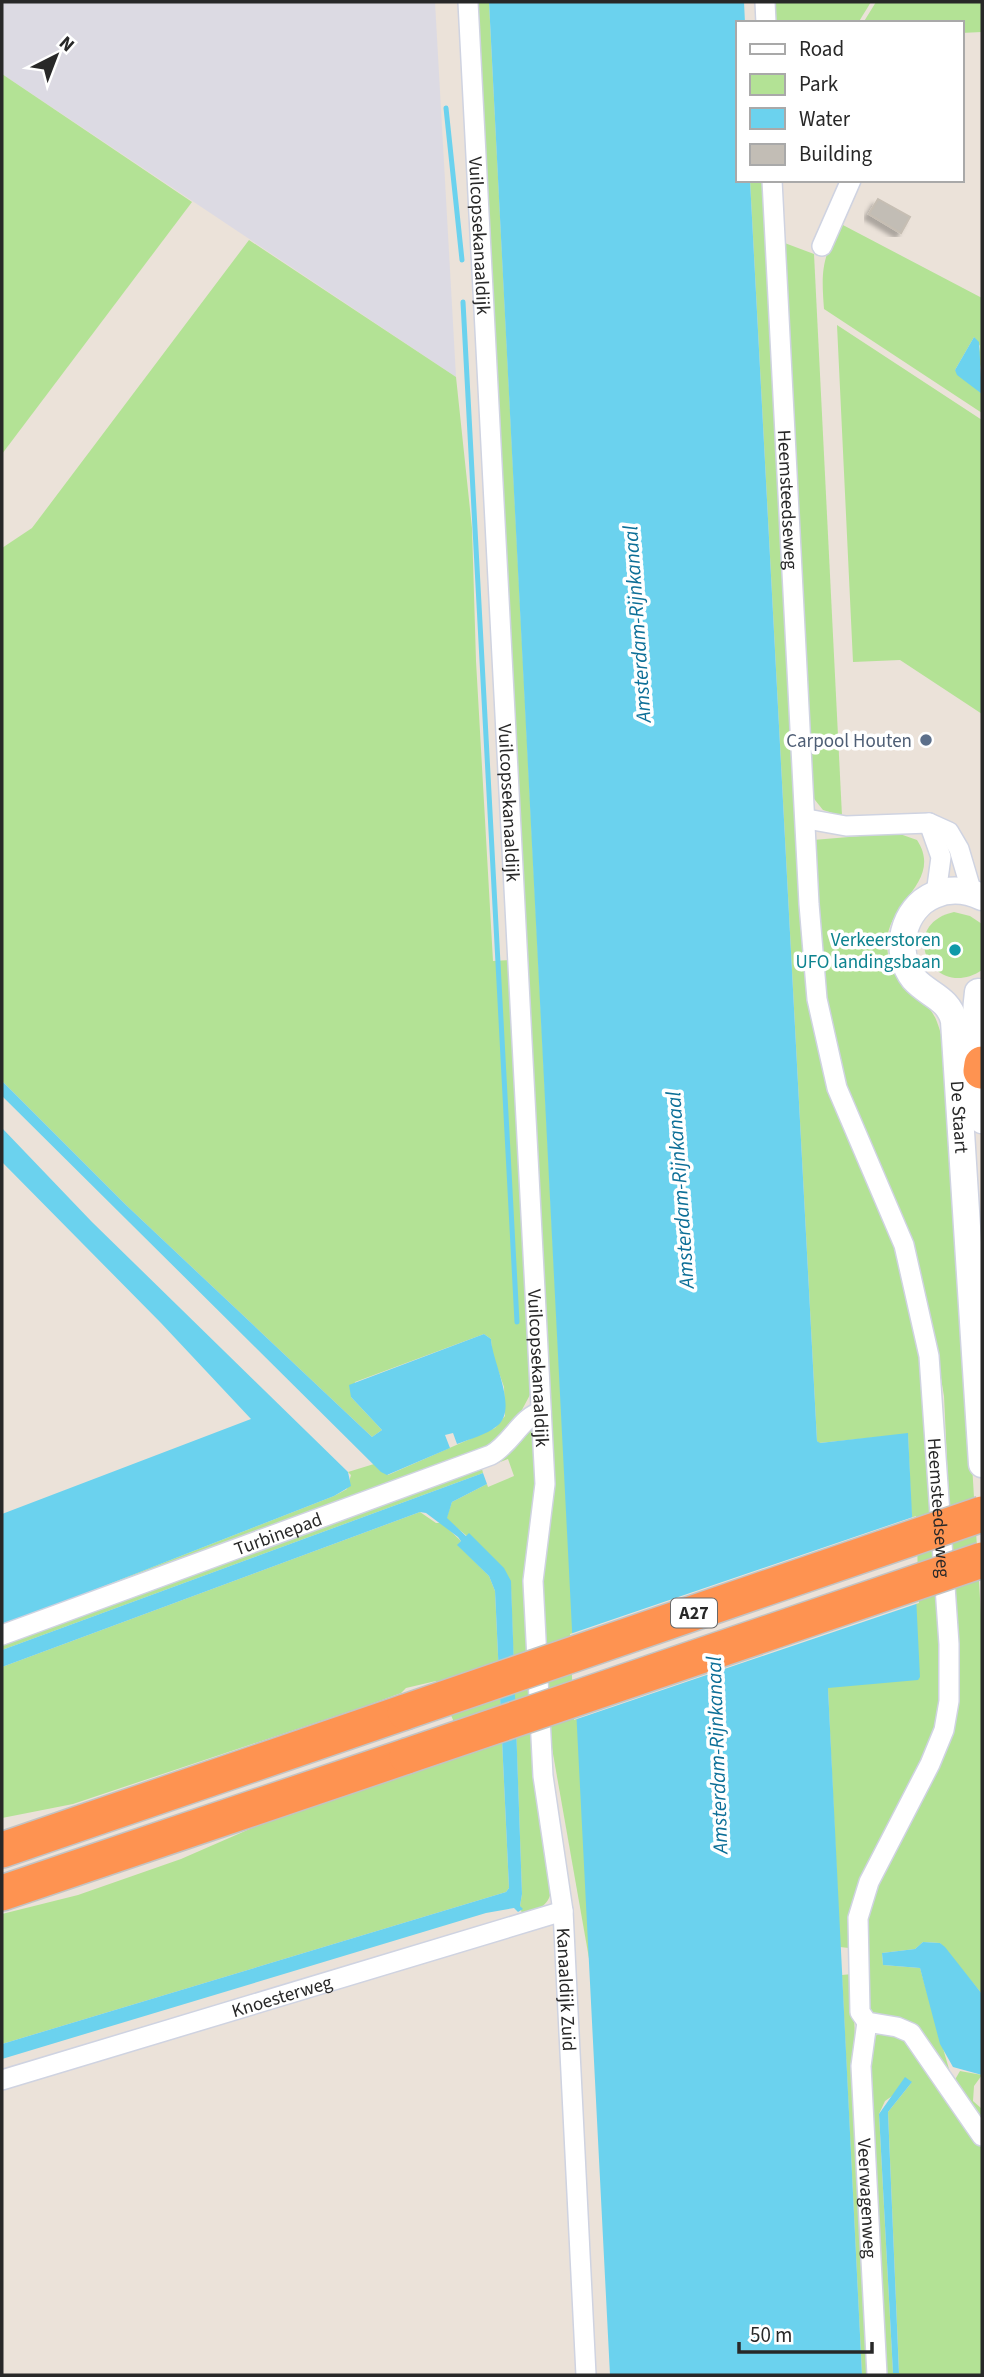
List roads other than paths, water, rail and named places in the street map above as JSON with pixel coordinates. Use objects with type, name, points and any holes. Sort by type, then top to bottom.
[{"type":"highway","name":"A27","points":[[2,1850],[982,1514]]},
{"type":"highway","name":"A27","points":[[2,1893],[982,1560]]},
{"type":"main road","points":[[936,894],[977,895]]},
{"type":"main road","name":"De Staart","points":[[936,894],[926,899],[909,917],[902,942],[908,969],[914,979],[946,1003],[954,1021],[982,1464]]},
{"type":"main road","points":[[930,991],[957,996],[980,990]]},
{"type":"main road","name":"De Staart","points":[[980,990],[974,1045],[982,1068],[982,1120]]},
{"type":"street","name":"Vuilcopsekanaaldijk","points":[[468,2],[545,1484],[535,1558],[535,1602]]},
{"type":"street","points":[[765,2],[766,21]]},
{"type":"street","name":"Heemsteedseweg","points":[[772,182],[807,819],[809,904],[820,1012],[837,1087],[904,1245],[929,1356],[949,1644],[949,1701],[944,1730],[930,1765],[869,1882],[858,1918],[860,2012],[867,2022]]},
{"type":"street","points":[[822,246],[850,182]]},
{"type":"street","points":[[807,819],[846,826],[929,823],[949,832],[977,895]]},
{"type":"street","points":[[929,823],[941,857],[936,894]]},
{"type":"street","name":"Turbinepad","points":[[2,1635],[491,1455],[512,1440],[533,1414],[541,1412]]},
{"type":"street","name":"Kanaaldijk Zuid","points":[[535,1602],[544,1776],[563,1911],[586,2375]]},
{"type":"street","name":"Knoesterweg","points":[[2,2080],[563,1911]]},
{"type":"street","points":[[867,2022],[897,2026],[911,2034],[982,2136]]},
{"type":"street","name":"Veerwagenweg","points":[[867,2022],[861,2066],[877,2375]]},
{"type":"water","name":"Amsterdam-Rijnkanaal","points":[[489,2],[744,2],[745,21],[736,21],[736,182],[750,182],[817,1441],[820,1443],[908,1433],[920,1677],[918,1680],[828,1688],[862,2375],[610,2375]]},
{"type":"water","points":[[974,337],[979,342],[982,394],[957,375],[955,370]]},
{"type":"water","points":[[2,1081],[126,1205],[372,1437],[382,1430],[351,1397],[349,1385],[484,1334],[491,1339],[503,1385],[503,1418],[488,1432],[457,1444],[453,1433],[445,1435],[450,1448],[387,1475],[381,1472],[2,1096]]},
{"type":"water","points":[[2,1128],[92,1222],[348,1472],[351,1486],[334,1496],[2,1626],[2,1514],[251,1419],[161,1323],[2,1162]]},
{"type":"water","points":[[483,1473],[487,1484],[452,1502],[447,1518],[466,1536],[469,1533],[504,1568],[511,1581],[522,1894],[520,1906],[523,1909],[518,1912],[514,1908],[486,1913],[2,2059],[2,2044],[506,1892],[509,1888],[495,1591],[489,1576],[457,1545],[461,1541],[458,1537],[426,1513],[420,1512],[2,1667],[2,1650]]},
{"type":"water","points":[[923,1942],[940,1943],[945,1947],[982,1994],[982,2075],[953,2067],[940,2044],[920,1968],[883,1965],[882,1953],[915,1949]]},
{"type":"water","points":[[905,2077],[912,2082],[888,2112],[899,2373],[893,2373],[879,2114]]},
{"type":"waterway","points":[[446,108],[462,260]]},
{"type":"waterway","points":[[463,302],[517,1322]]},
{"type":"place","name":"Carpool Houten","points":[[926,740]]},
{"type":"place","name":"Verkeerstoren UFO landingsbaan","points":[[955,950]]}]
